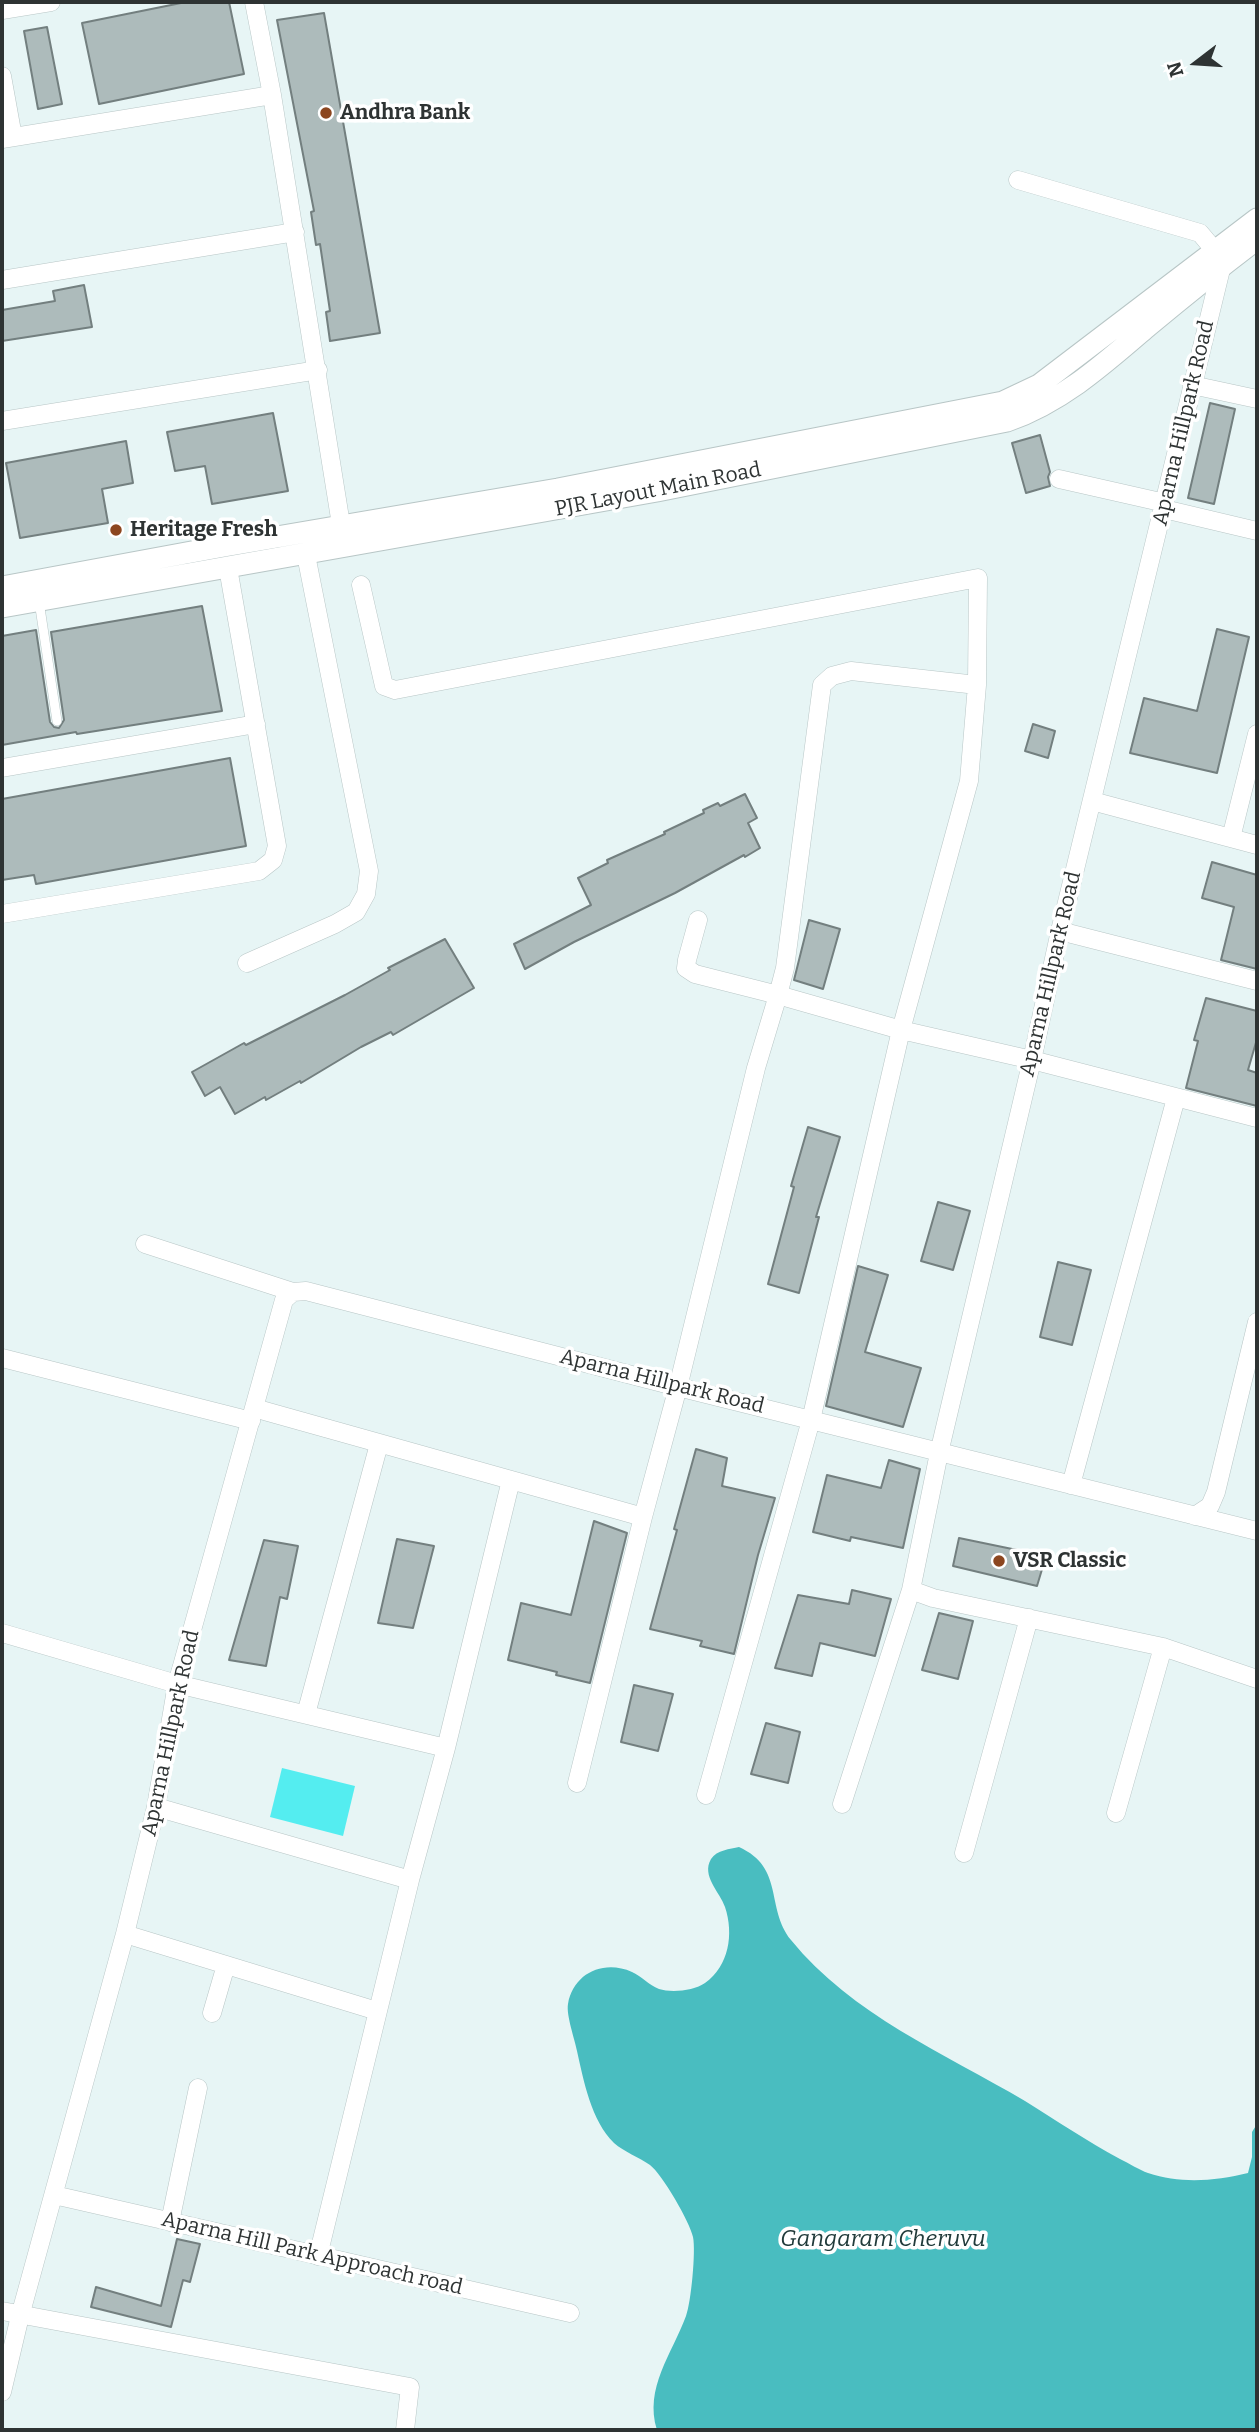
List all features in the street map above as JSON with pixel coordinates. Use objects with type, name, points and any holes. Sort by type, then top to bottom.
[{"type":"street","points":[[5,7],[51,2]]},
{"type":"street","points":[[254,2],[295,232],[345,548]]},
{"type":"street","points":[[2,76],[7,138],[272,95]]},
{"type":"street","points":[[1018,180],[1200,233],[1219,259]]},
{"type":"street","name":"PJR Layout Main Road","points":[[2,607],[657,491],[1007,421],[1028,414],[1087,378],[1219,259],[1257,219]]},
{"type":"street","points":[[2,280],[295,232]]},
{"type":"street","name":"PJR Layout Main Road","points":[[2,587],[558,489],[1003,402],[1039,385],[1129,318],[1219,259],[1257,239]]},
{"type":"street","name":"Aparna Hillpark Road","points":[[2,2392],[20,2316],[125,1934],[156,1807],[177,1684],[284,1300],[293,1292],[306,1291],[939,1452],[1060,931],[1164,506],[1219,259]]},
{"type":"street","points":[[2,421],[318,370]]},
{"type":"street","points":[[1192,385],[1257,399]]},
{"type":"street","points":[[1059,479],[1257,531]]},
{"type":"street","points":[[247,964],[356,912],[366,894],[369,871],[306,555]]},
{"type":"street","points":[[2,914],[259,871],[273,860],[277,846],[228,568]]},
{"type":"street","points":[[361,585],[384,686],[395,690],[978,578],[977,685],[969,781],[901,1030],[811,1420],[706,1795]]},
{"type":"street","points":[[577,1783],[756,1068],[785,968],[822,685],[832,676],[851,671],[977,685]]},
{"type":"street","points":[[2,768],[256,723]]},
{"type":"street","points":[[1231,838],[1257,734]]},
{"type":"street","points":[[1092,801],[1257,845]]},
{"type":"street","points":[[698,920],[687,960],[687,968],[695,974],[901,1030],[1032,1060],[1257,1118]]},
{"type":"street","points":[[1060,931],[1257,981]]},
{"type":"street","points":[[1072,1485],[1176,1098]]},
{"type":"street","points":[[145,1244],[293,1292]]},
{"type":"street","points":[[1195,1516],[1210,1506],[1216,1492],[1257,1322]]},
{"type":"street","points":[[2,1358],[380,1444],[643,1517]]},
{"type":"street","points":[[306,1714],[380,1444]]},
{"type":"street","points":[[842,1804],[911,1590],[939,1452],[1257,1531]]},
{"type":"street","points":[[318,2256],[511,1480]]},
{"type":"street","points":[[911,1590],[933,1598],[1163,1647],[1257,1679]]},
{"type":"street","points":[[964,1853],[1029,1618]]},
{"type":"street","points":[[2,1633],[177,1684],[446,1748]]},
{"type":"street","points":[[1115,1813],[1163,1647]]},
{"type":"street","points":[[156,1807],[410,1880]]},
{"type":"street","points":[[125,1934],[377,2011]]},
{"type":"street","points":[[212,2014],[226,1965]]},
{"type":"street","points":[[170,2222],[198,2088]]},
{"type":"street","name":"Aparna Hill Park Approach road","points":[[54,2195],[569,2313]]},
{"type":"street","points":[[2,2311],[410,2387],[405,2430]]},
{"type":"lane","points":[[39,601],[57,721]]},
{"type":"shaded area","points":[[282,1768],[355,1786],[343,1836],[270,1817]]},
{"type":"water","name":"Gangaram Cheruvu","points":[[739,1847],[763,1866],[769,1877],[778,1914],[791,1940],[842,1990],[900,2031],[1025,2101],[1120,2159],[1148,2173],[1173,2179],[1211,2179],[1248,2173],[1252,2157],[1252,2132],[1257,2124],[1257,2430],[657,2430],[654,2400],[661,2372],[688,2309],[693,2237],[681,2210],[655,2170],[614,2143],[594,2112],[569,2021],[568,2004],[571,1993],[583,1977],[610,1967],[621,1968],[659,1989],[670,1991],[695,1988],[713,1976],[724,1959],[729,1928],[725,1907],[708,1872],[709,1865],[717,1854]]},
{"type":"building","points":[[186,2],[229,2],[244,74],[99,104],[82,23]]},
{"type":"building","points":[[324,13],[380,333],[330,341],[326,312],[330,311],[320,244],[316,245],[311,212],[314,211],[277,20]]},
{"type":"building","points":[[47,27],[62,104],[38,109],[24,31]]},
{"type":"building","points":[[84,285],[92,327],[2,341],[2,310],[55,301],[53,291]]},
{"type":"building","points":[[1210,403],[1235,409],[1214,504],[1188,498]]},
{"type":"building","points":[[273,413],[288,491],[212,504],[205,466],[175,471],[167,432]]},
{"type":"building","points":[[1040,435],[1050,472],[1050,486],[1026,493],[1012,443]]},
{"type":"building","points":[[126,441],[133,483],[102,489],[108,523],[20,538],[6,463]]},
{"type":"building","points":[[202,606],[222,711],[2,745],[2,636],[36,630],[50,722],[59,728],[64,720],[51,632]]},
{"type":"building","points":[[1217,629],[1249,637],[1217,773],[1130,753],[1144,698],[1197,711]]},
{"type":"building","points":[[1033,724],[1055,731],[1048,758],[1025,751]]},
{"type":"building","points":[[230,758],[246,846],[36,884],[34,875],[2,880],[2,799]]},
{"type":"building","points":[[745,794],[757,818],[748,823],[760,848],[525,969],[514,944],[591,905],[578,878],[608,863],[607,860],[704,813],[703,810],[718,803],[720,806]]},
{"type":"building","points":[[1212,862],[1257,875],[1257,969],[1221,960],[1234,907],[1202,898]]},
{"type":"building","points":[[809,920],[840,929],[823,989],[794,980]]},
{"type":"building","points":[[445,939],[474,988],[393,1035],[391,1032],[361,1047],[301,1083],[300,1081],[266,1100],[265,1097],[235,1114],[220,1087],[205,1096],[192,1072],[244,1043],[246,1045],[345,995],[390,970],[388,968]]},
{"type":"building","points":[[1206,998],[1257,1011],[1257,1039],[1248,1070],[1257,1073],[1257,1106],[1186,1088],[1198,1041],[1194,1040]]},
{"type":"building","points":[[808,1127],[840,1137],[816,1217],[819,1217],[799,1293],[768,1284]]},
{"type":"building","points":[[938,1202],[970,1211],[953,1270],[921,1261]]},
{"type":"building","points":[[1058,1262],[1091,1270],[1072,1345],[1040,1337]]},
{"type":"building","points":[[858,1266],[888,1275],[865,1352],[921,1368],[903,1427],[826,1406]]},
{"type":"building","points":[[696,1449],[727,1458],[722,1486],[775,1498],[734,1654],[700,1646],[702,1641],[650,1629]]},
{"type":"building","points":[[889,1460],[920,1469],[903,1548],[851,1537],[850,1541],[813,1532],[827,1475],[881,1488]]},
{"type":"building","points":[[594,1521],[627,1533],[590,1683],[508,1660],[521,1603],[571,1615]]},
{"type":"building","name":"VSR Classic","points":[[959,1538],[1046,1556],[1037,1586],[953,1566]]},
{"type":"building","points":[[397,1539],[434,1546],[413,1628],[378,1623]]},
{"type":"building","points":[[264,1540],[298,1546],[287,1599],[280,1597],[266,1666],[229,1660]]},
{"type":"building","points":[[852,1590],[891,1599],[875,1656],[820,1643],[812,1676],[775,1668],[798,1595],[849,1604]]},
{"type":"building","points":[[939,1613],[973,1621],[958,1679],[922,1670]]},
{"type":"building","points":[[634,1685],[673,1694],[658,1751],[621,1742]]},
{"type":"building","points":[[766,1723],[800,1732],[788,1783],[751,1774]]},
{"type":"building","points":[[177,2239],[200,2244],[190,2282],[183,2280],[171,2327],[91,2307],[96,2287],[161,2306]]},
{"type":"place","name":"Andhra Bank","points":[[326,113]]},
{"type":"place","name":"Heritage Fresh","points":[[116,530]]},
{"type":"place","name":"VSR Classic","points":[[999,1561]]}]
